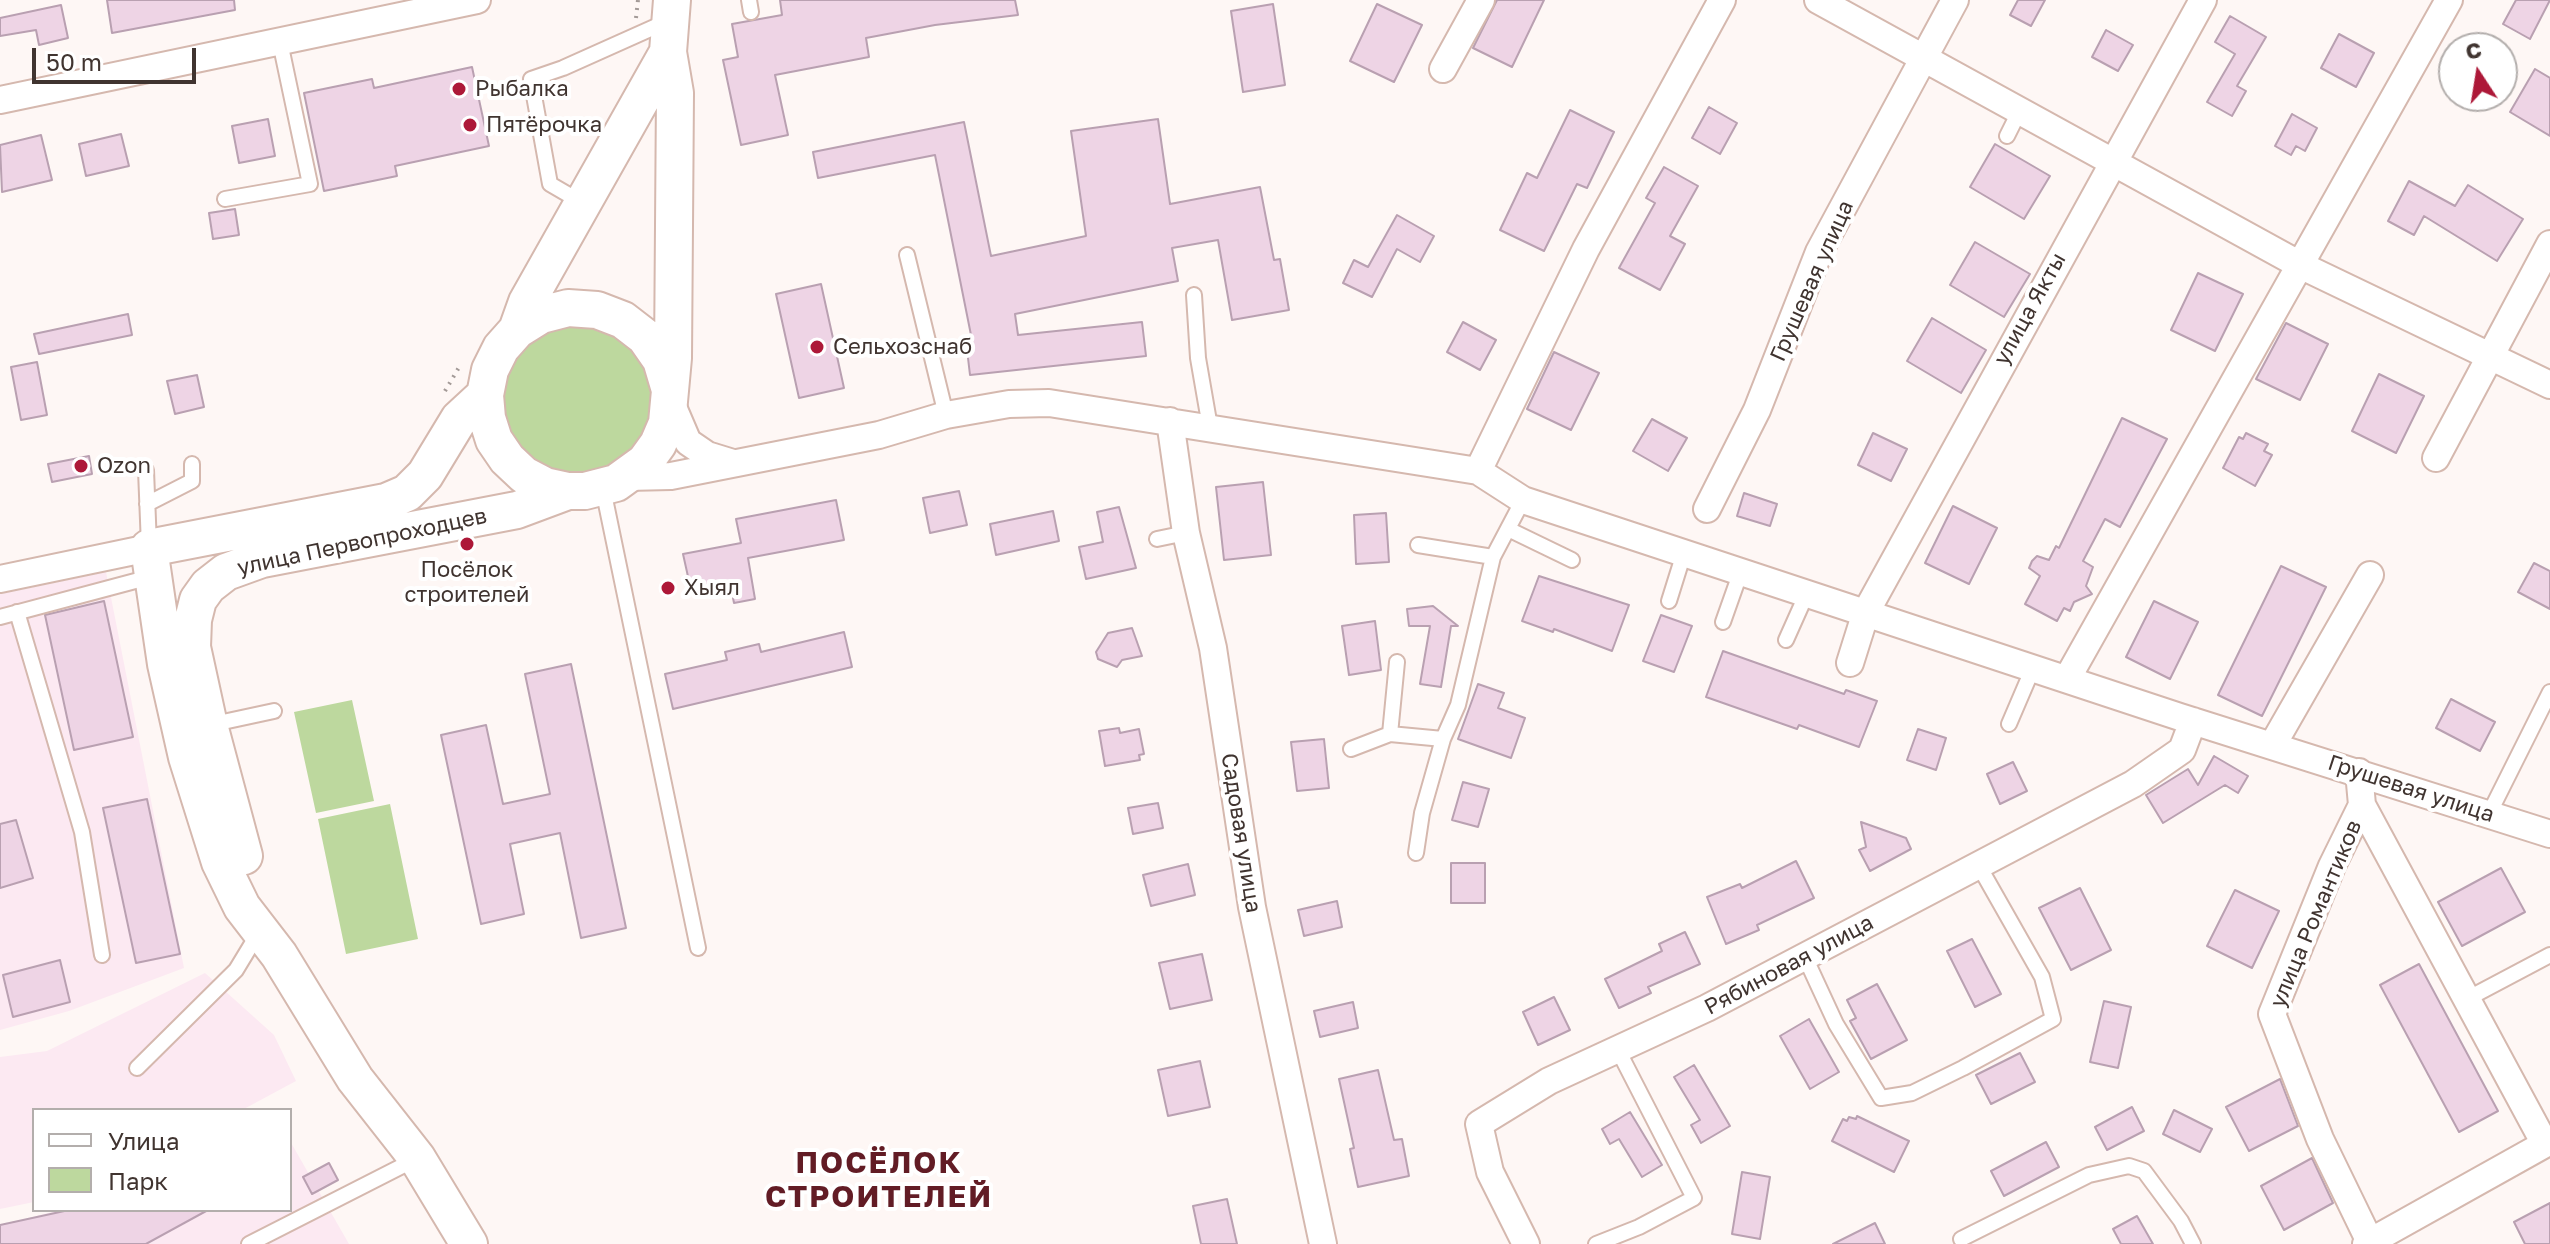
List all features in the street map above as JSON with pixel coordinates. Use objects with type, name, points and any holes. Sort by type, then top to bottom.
[{"type":"street","points":[[0,100],[477,0]]},
{"type":"street","points":[[1443,69],[1481,0]]},
{"type":"street","points":[[615,483],[671,476],[879,435],[946,415],[1009,404],[1049,403],[1478,471],[1586,249],[1722,0]]},
{"type":"street","points":[[1818,0],[2302,266],[2550,385]]},
{"type":"street","points":[[1922,56],[1955,0]]},
{"type":"street","name":"улица Якты","points":[[1866,612],[2112,160],[2203,0]]},
{"type":"street","points":[[2067,679],[2449,0]]},
{"type":"street","points":[[615,483],[658,444],[669,393],[676,232],[671,24]]},
{"type":"street","name":"улица Первопроходцев","points":[[517,330],[527,302],[585,205],[671,24]]},
{"type":"street","name":"Грушевая улица","points":[[1707,509],[1757,410],[1819,252],[1922,56]]},
{"type":"street","points":[[2436,458],[2550,244]]},
{"type":"street","name":"улица Первопроходцев","points":[[568,491],[545,486],[524,475],[507,459],[494,440],[487,418],[485,395],[490,370],[501,348],[517,330],[541,315],[568,308],[597,310],[623,320],[645,337],[661,360],[669,393]]},
{"type":"street","points":[[669,393],[688,442],[707,455],[736,464]]},
{"type":"street","name":"улица Первопроходцев","points":[[469,1244],[417,1158],[355,1079],[270,943],[242,907],[220,862],[187,757],[166,664],[151,562],[386,502],[407,493],[425,475],[459,419],[485,395]]},
{"type":"street","name":"Садовая улица","points":[[1170,421],[1186,533],[1213,648],[1252,907],[1323,1244]]},
{"type":"street","name":"Грушевая улица","points":[[1478,471],[1523,500],[2193,721],[2550,834]]},
{"type":"street","name":"улица Первопроходцев","points":[[270,943],[237,837],[192,647],[193,620],[198,600],[226,572],[262,559],[517,510],[568,491],[615,483]]},
{"type":"street","points":[[0,579],[151,562]]},
{"type":"street","points":[[2272,746],[2370,575]]},
{"type":"street","points":[[1850,663],[1866,612]]},
{"type":"street","name":"Рябиновая улица","points":[[1526,1244],[1490,1172],[1479,1124],[1549,1081],[1805,957],[2133,784],[2182,750],[2193,721]]},
{"type":"street","name":"улица Романтиков","points":[[2359,772],[2362,805],[2465,1000],[2546,1142],[2368,1243],[2320,1139],[2272,1014],[2332,866],[2362,805]]},
{"type":"lane","points":[[585,205],[550,184],[531,79],[671,24]]},
{"type":"lane","points":[[225,199],[310,184],[280,42]]},
{"type":"lane","points":[[2007,136],[2020,110]]},
{"type":"lane","points":[[907,255],[946,415]]},
{"type":"lane","points":[[1194,295],[1198,358],[1210,427]]},
{"type":"lane","points":[[147,504],[192,481],[192,464]]},
{"type":"lane","points":[[0,617],[151,562],[146,470]]},
{"type":"lane","points":[[615,483],[698,948]]},
{"type":"lane","points":[[1416,853],[1422,813],[1443,739],[1458,705],[1493,557],[1523,500]]},
{"type":"lane","points":[[1508,529],[1572,560]]},
{"type":"lane","points":[[1157,539],[1186,533]]},
{"type":"lane","points":[[1418,545],[1493,557]]},
{"type":"lane","points":[[1669,601],[1684,553]]},
{"type":"lane","points":[[1723,622],[1741,571]]},
{"type":"lane","points":[[1786,640],[1807,593]]},
{"type":"lane","points":[[17,612],[82,832],[102,955]]},
{"type":"lane","points":[[1390,734],[1397,662]]},
{"type":"lane","points":[[2009,724],[2033,668]]},
{"type":"lane","points":[[2489,814],[2550,692]]},
{"type":"lane","points":[[209,725],[274,711]]},
{"type":"lane","points":[[1351,749],[1390,734],[1443,739]]},
{"type":"lane","points":[[1805,957],[1836,1024],[1881,1098],[1912,1093],[1963,1068],[2053,1019],[2042,977],[1979,866]]},
{"type":"lane","points":[[137,1068],[236,970],[270,943]]},
{"type":"lane","points":[[2465,1000],[2550,955]]},
{"type":"lane","points":[[1596,1244],[1639,1227],[1694,1198],[1618,1050]]},
{"type":"lane","points":[[249,1244],[417,1158]]},
{"type":"lane","points":[[1959,1242],[2089,1175],[2129,1166],[2144,1171],[2181,1221],[2193,1244]]},
{"type":"shaded area","points":[[106,572],[184,968],[69,1011],[0,1030],[0,594]]},
{"type":"shaded area","points":[[205,973],[274,1035],[296,1081],[246,1108],[32,1108],[32,1202],[0,1209],[0,1057],[47,1051]]},
{"type":"shaded area","points":[[292,1144],[349,1244],[0,1244],[0,1225],[52,1212],[292,1212]]},
{"type":"green space","points":[[601,324],[645,358],[656,411],[631,460],[580,480],[528,464],[499,418],[506,364],[546,327]]},
{"type":"green space","points":[[352,700],[374,801],[316,813],[294,712]]},
{"type":"green space","points":[[390,804],[418,939],[346,954],[318,819]]},
{"type":"building","points":[[107,0],[234,0],[235,10],[112,33]]},
{"type":"building","points":[[780,0],[1015,0],[1018,15],[935,25],[866,38],[869,57],[775,75],[788,135],[741,145],[723,60],[738,57],[732,24],[782,15]]},
{"type":"building","points":[[1497,0],[1544,0],[1512,67],[1473,48]]},
{"type":"building","points":[[2018,0],[2045,0],[2031,26],[2010,15]]},
{"type":"building","points":[[2516,0],[2550,0],[2530,39],[2503,24]]},
{"type":"building","points":[[1273,4],[1285,85],[1243,92],[1231,11]]},
{"type":"building","points":[[1377,4],[1422,25],[1394,82],[1350,61]]},
{"type":"building","points":[[61,5],[68,38],[39,45],[36,30],[0,36],[0,18]]},
{"type":"building","points":[[2230,16],[2266,37],[2237,86],[2246,91],[2232,116],[2207,102],[2235,54],[2215,42]]},
{"type":"building","points":[[2106,30],[2133,45],[2118,71],[2092,57]]},
{"type":"building","points":[[2339,34],[2374,53],[2356,87],[2321,68]]},
{"type":"building","points":[[472,67],[489,146],[395,166],[397,176],[324,191],[304,93],[372,79],[374,88]]},
{"type":"building","points":[[2535,69],[2550,78],[2550,136],[2510,112],[2518,112],[2518,98]]},
{"type":"building","points":[[1709,107],[1737,123],[1720,154],[1692,138]]},
{"type":"building","points":[[1570,110],[1614,132],[1587,188],[1577,184],[1544,251],[1500,230],[1527,173],[1537,178]]},
{"type":"building","points":[[2292,114],[2317,128],[2305,151],[2296,146],[2291,155],[2275,146]]},
{"type":"building","points":[[268,119],[275,156],[239,163],[232,126]]},
{"type":"building","points":[[1158,119],[1170,204],[1260,187],[1274,260],[1280,259],[1289,310],[1232,320],[1218,240],[1172,248],[1178,281],[1015,314],[1018,335],[1142,322],[1146,356],[970,375],[966,341],[972,340],[935,155],[818,178],[813,152],[964,122],[991,256],[1086,236],[1071,131]]},
{"type":"building","points":[[121,134],[129,166],[86,176],[79,144]]},
{"type":"building","points":[[41,135],[52,180],[2,192],[0,145]]},
{"type":"building","points":[[1995,144],[2050,176],[2024,219],[1970,187]]},
{"type":"building","points":[[1664,167],[1698,186],[1670,236],[1685,244],[1660,290],[1619,268],[1655,203],[1646,198]]},
{"type":"building","points":[[2409,181],[2455,206],[2468,185],[2523,219],[2497,261],[2424,216],[2414,235],[2388,221]]},
{"type":"building","points":[[235,209],[239,235],[213,239],[209,213]]},
{"type":"building","points":[[1397,215],[1434,236],[1420,262],[1397,249],[1372,297],[1343,283],[1354,260],[1368,267]]},
{"type":"building","points":[[1975,242],[2030,274],[2004,317],[1950,285]]},
{"type":"building","points":[[2198,273],[2243,294],[2215,351],[2171,330]]},
{"type":"building","points":[[821,284],[844,388],[799,398],[776,294]]},
{"type":"building","points":[[128,314],[132,335],[39,354],[34,334]]},
{"type":"building","points":[[1932,318],[1986,350],[1961,393],[1907,361]]},
{"type":"building","points":[[1463,322],[1496,340],[1480,370],[1447,352]]},
{"type":"building","points":[[2286,323],[2328,344],[2300,400],[2256,379]]},
{"type":"building","points":[[1554,352],[1599,373],[1571,430],[1527,409]]},
{"type":"building","points":[[37,362],[47,415],[21,420],[11,367]]},
{"type":"building","points":[[2379,374],[2424,396],[2396,453],[2352,431]]},
{"type":"building","points":[[197,375],[204,407],[175,414],[167,381]]},
{"type":"building","points":[[2122,418],[2167,439],[2120,527],[2105,519],[2083,561],[2093,567],[2086,586],[2092,594],[2074,602],[2070,611],[2064,608],[2057,621],[2025,604],[2040,576],[2029,568],[2037,556],[2049,560],[2056,546],[2059,548]]},
{"type":"building","points":[[1652,419],[1687,438],[1668,471],[1633,451]]},
{"type":"building","points":[[1873,433],[1907,449],[1891,481],[1858,465]]},
{"type":"building","points":[[2246,433],[2268,444],[2264,451],[2272,455],[2255,486],[2223,468],[2239,437],[2243,439]]},
{"type":"building","points":[[89,456],[92,474],[52,482],[48,464]]},
{"type":"building","points":[[1263,482],[1271,555],[1224,560],[1216,487]]},
{"type":"building","points":[[959,491],[967,525],[930,533],[923,498]]},
{"type":"building","points":[[1744,493],[1777,504],[1770,526],[1737,516]]},
{"type":"building","points":[[836,500],[844,540],[748,558],[755,599],[734,603],[730,583],[691,590],[683,554],[741,543],[736,519]]},
{"type":"building","points":[[1953,506],[1997,528],[1969,584],[1925,563]]},
{"type":"building","points":[[1119,507],[1136,568],[1086,579],[1079,547],[1103,542],[1097,512]]},
{"type":"building","points":[[1053,511],[1059,541],[996,555],[990,524]]},
{"type":"building","points":[[1386,513],[1389,562],[1356,564],[1354,515]]},
{"type":"building","points":[[2534,563],[2550,571],[2550,609],[2518,592]]},
{"type":"building","points":[[2281,566],[2326,587],[2262,716],[2218,695]]},
{"type":"building","points":[[1539,576],[1629,605],[1612,651],[1554,629],[1553,632],[1522,621]]},
{"type":"building","points":[[104,601],[133,737],[74,750],[45,615]]},
{"type":"building","points":[[2154,601],[2198,622],[2170,679],[2126,657]]},
{"type":"building","points":[[1433,606],[1458,626],[1451,626],[1441,687],[1420,684],[1430,626],[1409,626],[1407,609]]},
{"type":"building","points":[[1661,615],[1692,626],[1674,672],[1643,661]]},
{"type":"building","points":[[1375,621],[1381,670],[1349,675],[1342,626]]},
{"type":"building","points":[[1132,628],[1142,656],[1122,660],[1117,667],[1098,659],[1096,652],[1108,633]]},
{"type":"building","points":[[844,632],[852,667],[673,709],[665,674],[727,660],[725,652],[759,644],[761,652]]},
{"type":"building","points":[[1723,651],[1844,694],[1846,690],[1877,701],[1859,747],[1706,697]]},
{"type":"building","points":[[571,664],[626,928],[581,938],[560,833],[510,844],[524,914],[481,924],[441,735],[486,725],[503,804],[550,794],[525,674]]},
{"type":"building","points":[[1478,684],[1504,693],[1498,708],[1525,718],[1511,758],[1458,739]]},
{"type":"building","points":[[2451,699],[2495,722],[2480,751],[2436,728]]},
{"type":"building","points":[[1119,728],[1120,733],[1139,729],[1144,754],[1139,755],[1140,760],[1105,766],[1099,731]]},
{"type":"building","points":[[1918,729],[1946,738],[1936,770],[1907,760]]},
{"type":"building","points":[[1324,739],[1329,788],[1297,791],[1291,742]]},
{"type":"building","points":[[2214,756],[2248,776],[2238,793],[2225,785],[2163,823],[2146,795],[2188,769],[2198,785]]},
{"type":"building","points":[[2013,762],[2027,791],[2000,804],[1987,774]]},
{"type":"building","points":[[1463,782],[1489,789],[1478,827],[1452,820]]},
{"type":"building","points":[[147,799],[180,954],[136,963],[103,808]]},
{"type":"building","points":[[1158,803],[1163,828],[1133,834],[1128,808]]},
{"type":"building","points":[[16,820],[33,878],[0,888],[0,824]]},
{"type":"building","points":[[1861,822],[1906,838],[1911,849],[1870,871],[1859,850],[1866,847]]},
{"type":"building","points":[[1796,861],[1814,898],[1757,925],[1759,930],[1726,944],[1707,897],[1740,884],[1742,888]]},
{"type":"building","points":[[1451,863],[1485,863],[1485,903],[1451,903]]},
{"type":"building","points":[[1188,864],[1195,895],[1151,906],[1143,875]]},
{"type":"building","points":[[2501,868],[2525,912],[2462,946],[2438,902]]},
{"type":"building","points":[[2080,888],[2111,950],[2071,970],[2039,908]]},
{"type":"building","points":[[2235,890],[2279,911],[2252,968],[2207,946]]},
{"type":"building","points":[[1337,901],[1342,927],[1304,936],[1298,910]]},
{"type":"building","points":[[1685,932],[1700,964],[1648,987],[1651,993],[1619,1008],[1605,979],[1662,951],[1659,944]]},
{"type":"building","points":[[1972,939],[2001,994],[1975,1007],[1947,951]]},
{"type":"building","points":[[1202,954],[1212,1000],[1170,1009],[1159,963]]},
{"type":"building","points":[[60,960],[70,1002],[13,1017],[3,975]]},
{"type":"building","points":[[2419,964],[2498,1111],[2459,1132],[2380,985]]},
{"type":"building","points":[[1877,984],[1907,1040],[1871,1059],[1850,1021],[1856,1018],[1847,1000]]},
{"type":"building","points":[[1554,997],[1570,1030],[1538,1045],[1523,1012]]},
{"type":"building","points":[[2104,1001],[2131,1007],[2118,1068],[2090,1062]]},
{"type":"building","points":[[1353,1002],[1358,1028],[1320,1037],[1314,1011]]},
{"type":"building","points":[[1809,1019],[1839,1072],[1810,1089],[1780,1036]]},
{"type":"building","points":[[2020,1053],[2035,1082],[1991,1104],[1976,1075]]},
{"type":"building","points":[[1200,1061],[1210,1107],[1168,1116],[1158,1070]]},
{"type":"building","points":[[1694,1065],[1730,1126],[1701,1143],[1691,1125],[1700,1120],[1674,1077]]},
{"type":"building","points":[[1378,1070],[1394,1140],[1402,1139],[1409,1176],[1358,1187],[1350,1149],[1354,1148],[1339,1079]]},
{"type":"building","points":[[2280,1079],[2298,1126],[2249,1151],[2226,1107]]},
{"type":"building","points":[[2132,1107],[2144,1131],[2107,1150],[2095,1127]]},
{"type":"building","points":[[2174,1110],[2212,1129],[2200,1152],[2163,1134]]},
{"type":"building","points":[[1630,1112],[1662,1165],[1642,1177],[1619,1139],[1610,1144],[1602,1129]]},
{"type":"building","points":[[1857,1116],[1909,1141],[1894,1172],[1832,1141],[1843,1119],[1847,1121],[1849,1117],[1856,1119]]},
{"type":"building","points":[[2046,1142],[2059,1167],[2004,1196],[1991,1171]]},
{"type":"building","points":[[2312,1158],[2333,1203],[2284,1230],[2261,1186]]},
{"type":"building","points":[[329,1163],[338,1180],[312,1194],[303,1177]]},
{"type":"building","points":[[1742,1172],[1770,1177],[1760,1239],[1732,1234]]},
{"type":"building","points":[[1227,1199],[1237,1244],[1201,1244],[1193,1206]]},
{"type":"building","points":[[2550,1203],[2550,1244],[2525,1244],[2514,1222]]},
{"type":"building","points":[[60,1212],[204,1212],[146,1244],[0,1244],[0,1225]]},
{"type":"building","points":[[2137,1216],[2153,1244],[2121,1244],[2113,1229]]},
{"type":"building","points":[[1875,1223],[1885,1244],[1833,1244]]},
{"type":"place","name":"Рыбалка","points":[[459,89]]},
{"type":"place","name":"Пятёрочка","points":[[470,125]]},
{"type":"place","name":"Сельхозснаб","points":[[817,347]]},
{"type":"place","name":"Ozon","points":[[81,466]]},
{"type":"place","name":"Посёлок строителей","points":[[467,544]]},
{"type":"place","name":"Хыял","points":[[668,588]]},
{"type":"district","name":"ПОСЁЛОК СТРОИТЕЛЕЙ","points":[[879,1180]]}]
